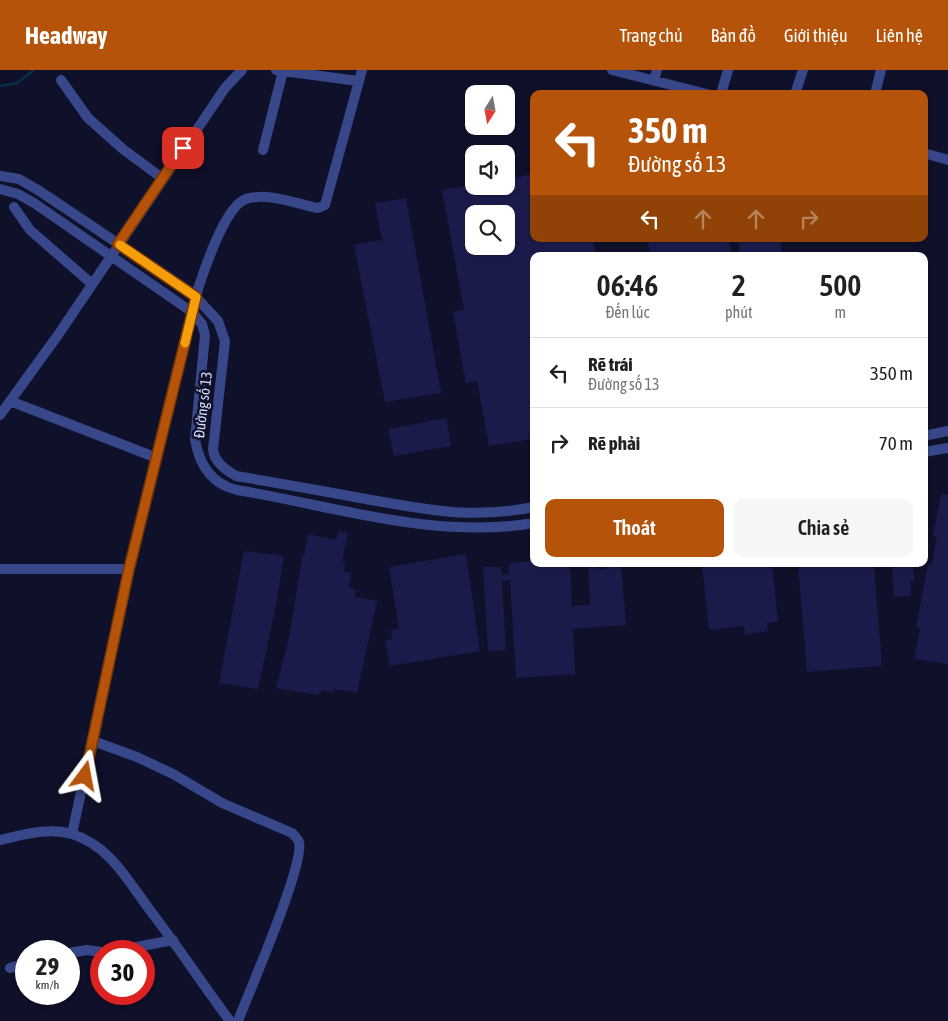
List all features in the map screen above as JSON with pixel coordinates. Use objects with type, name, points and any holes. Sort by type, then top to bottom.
[{"type":"street","points":[[0,415],[92,284],[162,178],[225,88],[242,70]]},
{"type":"street","points":[[263,150],[280,70],[358,81]]},
{"type":"street","points":[[72,834],[129,569],[192,312],[208,259],[234,208],[245,200],[262,198],[318,208],[325,205],[362,70]]},
{"type":"street","points":[[612,70],[655,75],[696,90]]},
{"type":"street","points":[[723,90],[728,70]]},
{"type":"street","points":[[796,90],[803,70]]},
{"type":"street","points":[[876,90],[881,70]]},
{"type":"street","points":[[61,80],[88,118],[124,150],[162,178]]},
{"type":"street","points":[[928,154],[948,160]]},
{"type":"street","name":"Đường số 13","points":[[0,176],[19,179],[28,184],[196,297],[218,321],[225,341],[213,449],[219,462]]},
{"type":"street","name":"Đường số 13","points":[[0,189],[18,194],[34,203],[192,312],[202,324],[204,336],[195,439],[199,457],[208,474]]},
{"type":"street","points":[[14,207],[30,230],[92,284]]},
{"type":"street","points":[[10,401],[156,458]]},
{"type":"street","points":[[928,435],[948,431]]},
{"type":"street","points":[[928,451],[948,448]]},
{"type":"street","points":[[530,508],[504,513],[457,514],[236,476],[226,470],[219,462],[208,474],[230,488],[414,523],[483,528],[530,523]]},
{"type":"street","points":[[359,513],[362,498]]},
{"type":"street","points":[[0,569],[129,569]]},
{"type":"street","points":[[93,741],[155,765],[222,803],[292,833],[299,841],[299,852],[288,892],[238,1021]]},
{"type":"street","points":[[0,840],[40,832],[56,831],[72,834],[93,843],[110,858],[138,891],[230,1021]]},
{"type":"street","points":[[155,943],[173,940]]},
{"type":"street","points":[[10,968],[15,966]]},
{"type":"building","points":[[530,175],[530,242],[594,242],[595,252],[530,252],[530,440],[489,446],[477,381],[466,383],[453,312],[464,310],[442,190],[465,186],[465,195],[515,195],[515,177]]},
{"type":"building","points":[[406,198],[441,393],[385,402],[354,245],[382,240],[375,203]]},
{"type":"building","points":[[648,242],[730,242],[731,252],[650,252]]},
{"type":"building","points":[[738,242],[781,242],[782,252],[740,252]]},
{"type":"building","points":[[446,418],[451,446],[394,456],[388,429]]},
{"type":"building","points":[[941,494],[948,495],[948,664],[914,659],[920,628],[916,627],[928,564],[932,565],[937,536],[933,536]]},
{"type":"building","points":[[338,531],[348,532],[342,562],[345,562],[344,571],[351,573],[349,588],[356,590],[355,597],[377,601],[357,693],[335,689],[333,693],[321,690],[319,695],[276,688],[290,633],[302,556],[304,556],[308,534],[336,540]]},
{"type":"building","points":[[244,551],[284,556],[275,610],[258,689],[219,683]]},
{"type":"building","points":[[466,554],[480,651],[390,666],[385,641],[392,639],[391,630],[399,628],[389,567]]},
{"type":"building","points":[[530,561],[530,567],[570,567],[572,606],[590,605],[588,567],[597,567],[597,569],[621,567],[626,625],[573,629],[575,674],[516,678],[510,580],[502,581],[506,650],[488,651],[483,567],[501,567],[501,575],[509,574],[509,563]]},
{"type":"building","points":[[702,567],[772,567],[778,621],[767,623],[768,631],[745,635],[744,626],[709,630]]},
{"type":"building","points":[[798,567],[874,567],[882,666],[807,672]]},
{"type":"building","points":[[892,567],[913,567],[914,581],[910,581],[911,596],[894,597]]},
{"type":"waterway","points":[[0,86],[17,83],[34,70]]},
{"type":"slow traffic","points":[[120,245],[196,297],[185,343]]},
{"type":"route","points":[[85,776],[129,569],[196,297],[118,244],[183,148]]}]
